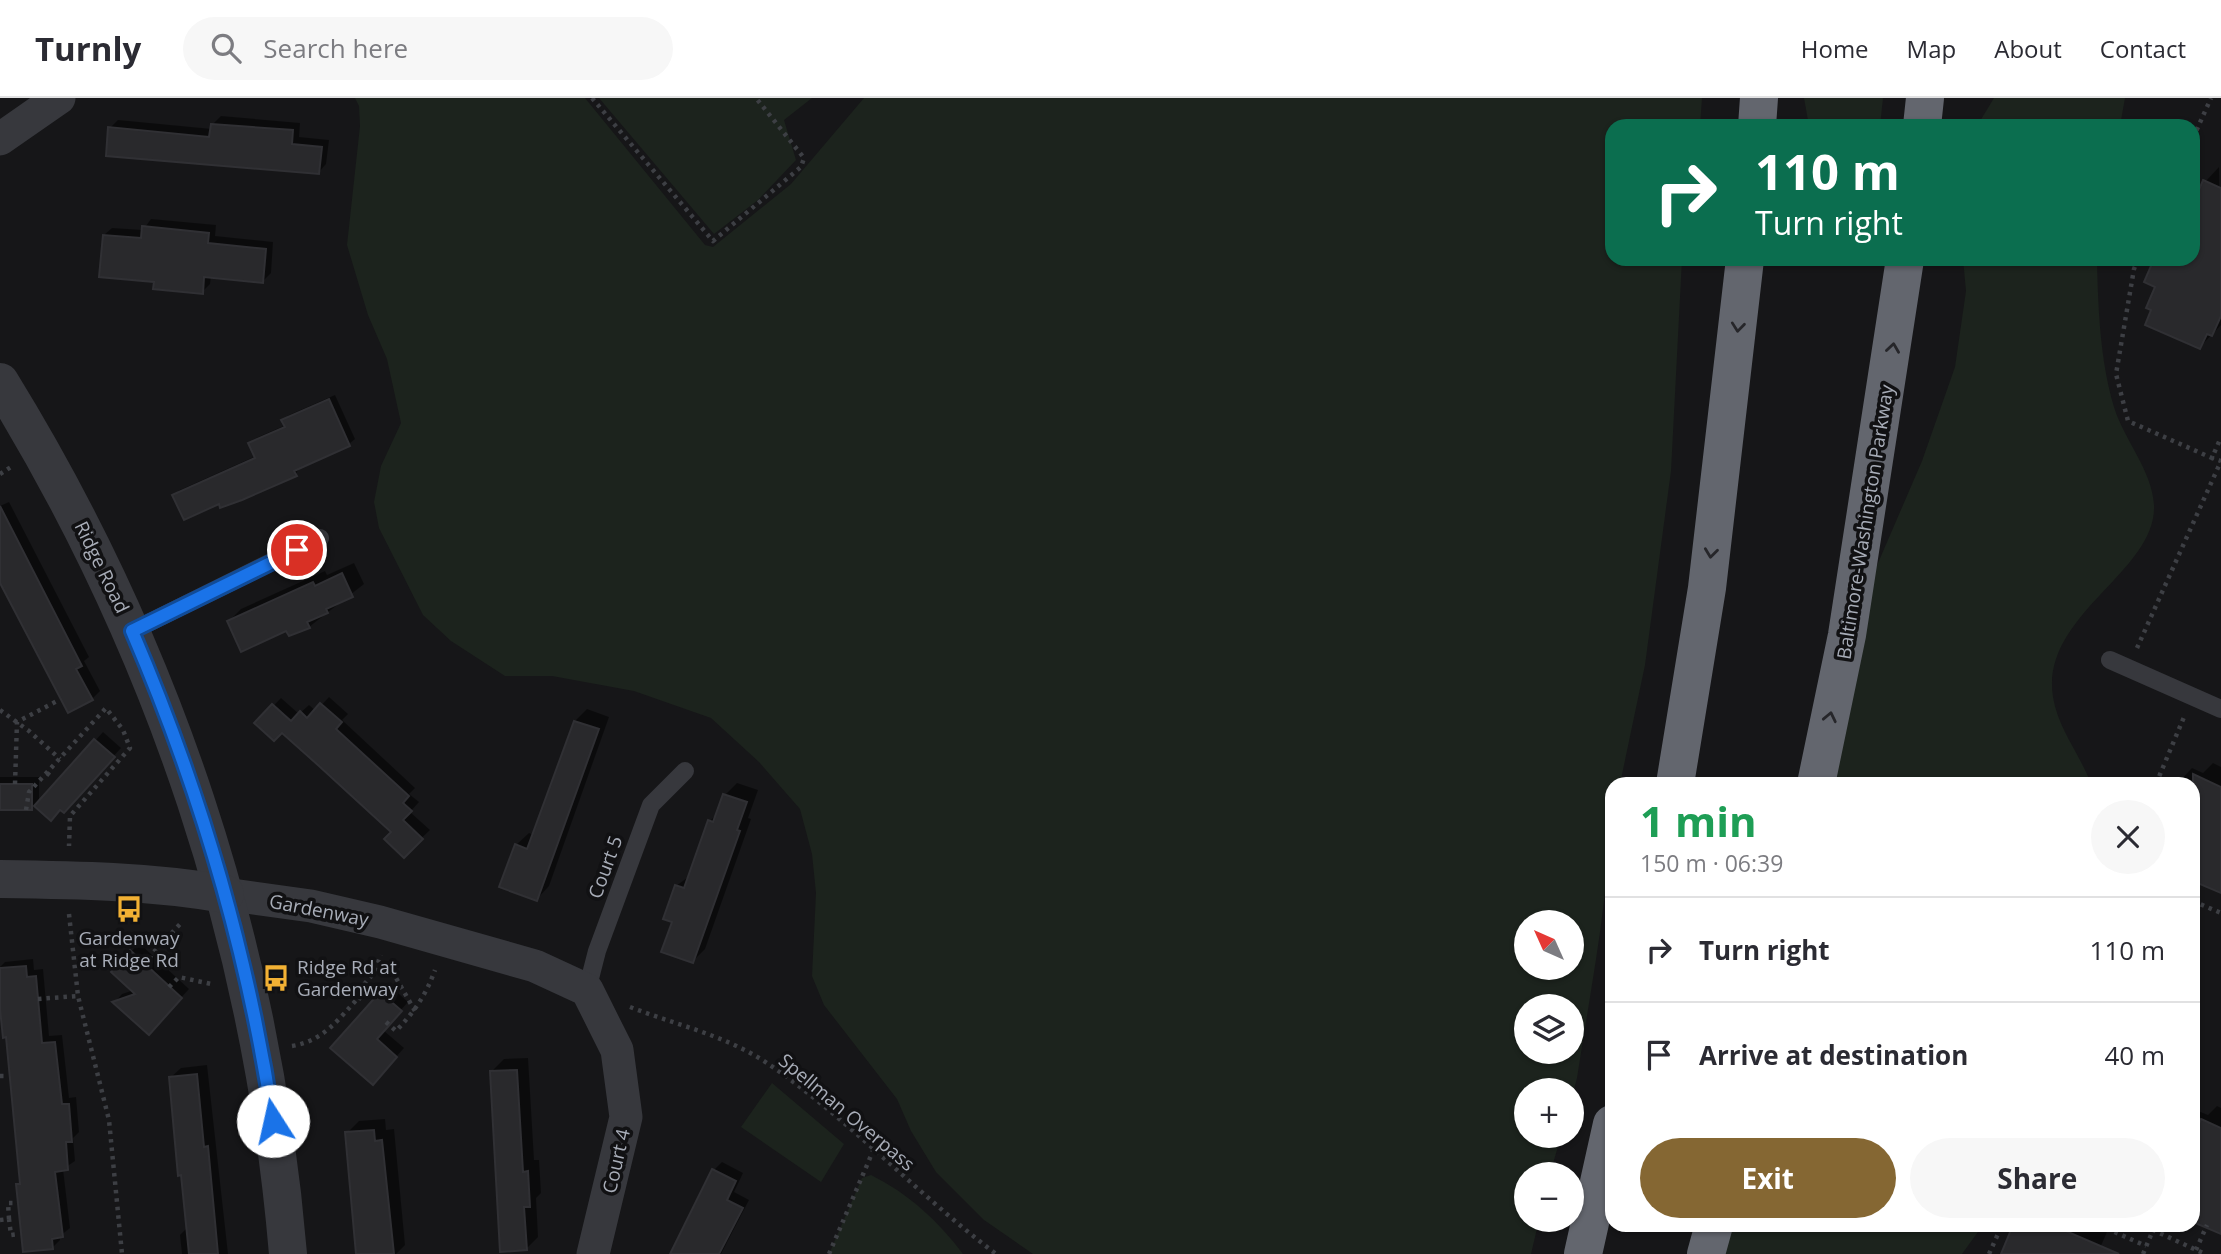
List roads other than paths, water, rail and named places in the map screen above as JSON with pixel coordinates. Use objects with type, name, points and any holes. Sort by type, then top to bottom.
[{"type":"highway","points":[[1758,119],[1759,98]]},
{"type":"highway","points":[[1923,119],[1926,98]]},
{"type":"highway","points":[[1676,777],[1707,588],[1744,266]]},
{"type":"highway","name":"Baltimore-Washington Parkway","points":[[1817,777],[1847,635],[1904,266]]},
{"type":"highway","points":[[1583,1254],[1605,1155]]},
{"type":"highway","points":[[1706,1254],[1712,1232]]},
{"type":"street","points":[[0,139],[59,98]]},
{"type":"street","name":"Ridge Road","points":[[0,382],[71,501],[132,631],[170,723],[225,894],[246,984],[283,1189],[288,1254]]},
{"type":"street","name":"Gardenway","points":[[0,879],[69,878],[160,883],[311,906],[535,966],[587,990]]},
{"type":"street","name":"Court 4","points":[[587,990],[617,1050],[626,1117],[593,1254]]},
{"type":"lane","points":[[132,631],[320,538]]},
{"type":"lane","points":[[2110,660],[2221,709]]},
{"type":"lane","name":"Court 5","points":[[587,990],[597,951],[651,805],[685,771]]},
{"type":"place","name":"Gardenway at Ridge Rd","points":[[129,909]]},
{"type":"place","name":"Ridge Rd at Gardenway","points":[[276,978]]}]
